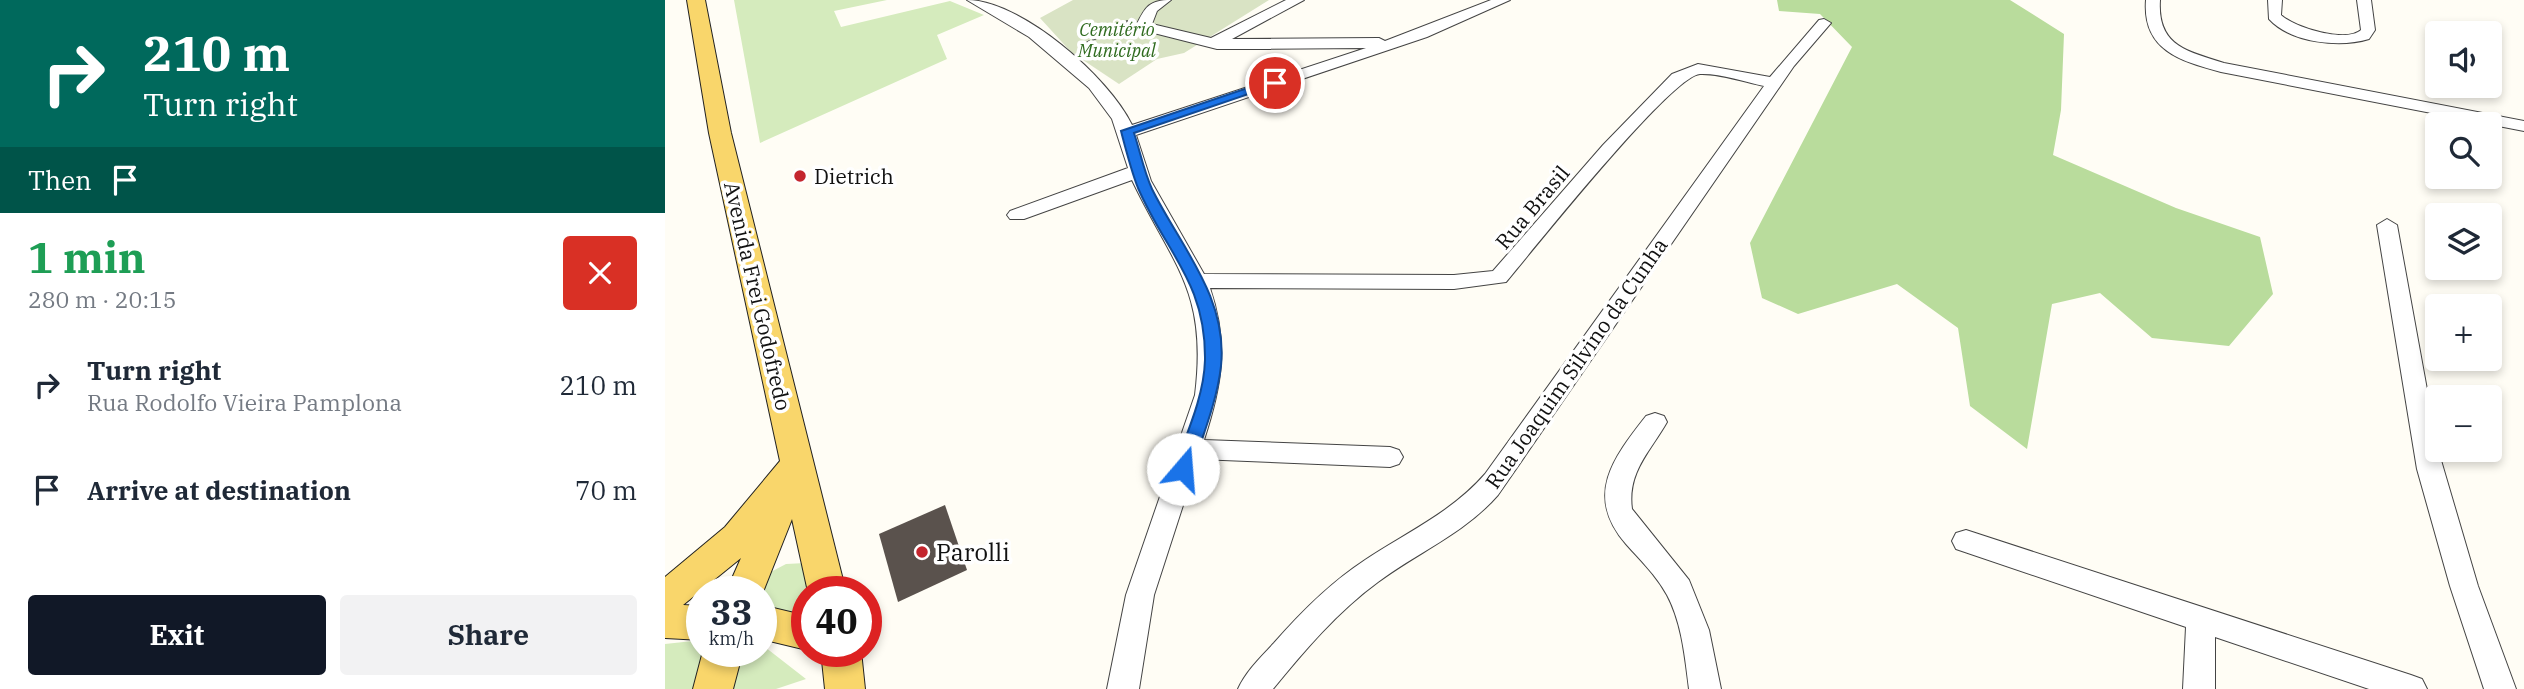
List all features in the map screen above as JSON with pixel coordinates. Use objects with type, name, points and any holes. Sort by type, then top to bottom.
[{"type":"main road","name":"Avenida Frei Godofredo","points":[[696,0],[720,133],[824,576]]},
{"type":"main road","points":[[753,576],[797,463]]},
{"type":"main road","points":[[665,597],[723,555],[754,522],[797,463]]},
{"type":"main road","points":[[761,559],[791,545],[801,543],[817,546]]},
{"type":"main road","points":[[665,621],[686,622]]},
{"type":"main road","points":[[713,689],[719,667]]},
{"type":"main road","points":[[843,667],[845,689]]},
{"type":"street","points":[[1215,43],[1297,0]]},
{"type":"street","points":[[1127,131],[1392,45],[1503,0]]},
{"type":"street","points":[[2153,0],[2149,17],[2152,30],[2162,42],[2187,56],[2221,67],[2524,126]]},
{"type":"street","points":[[2275,0],[2274,16],[2285,27],[2359,38],[2368,30],[2364,0]]},
{"type":"street","points":[[978,1],[1018,22],[1104,94],[1127,131],[1138,171],[1199,281],[1211,327],[1213,363],[1207,396],[1140,595],[1123,689]]},
{"type":"street","points":[[1157,5],[1143,26],[1215,43],[1355,41],[1392,45]]},
{"type":"street","name":"Rua Joaquim Silvino da Cunha","points":[[1254,689],[1309,625],[1339,595],[1368,573],[1452,522],[1475,503],[1500,474],[1773,83],[1803,44],[1824,23]]},
{"type":"street","name":"Rua Brasil","points":[[1199,281],[1454,282],[1499,277],[1609,149],[1678,77],[1698,69],[1773,83]]},
{"type":"street","points":[[1017,215],[1138,171]]},
{"type":"street","points":[[2387,225],[2430,469],[2464,586],[2500,689]]},
{"type":"street","points":[[1655,422],[1635,448],[1617,483],[1616,502],[1625,522],[1672,576],[1698,639],[1705,689]]},
{"type":"street","points":[[1189,449],[1390,457]]},
{"type":"street","points":[[1966,541],[2411,689]]},
{"type":"street","points":[[2199,689],[2201,619]]},
{"type":"path","points":[[1062,57],[1157,5]]},
{"type":"green space","points":[[734,0],[887,0],[834,11],[841,27],[950,1],[984,15],[937,35],[947,59],[760,143]]},
{"type":"green space","name":"Cemitério Municipal","points":[[1073,0],[1269,0],[1184,53],[1157,59],[1119,84],[1071,52],[1040,18]]},
{"type":"green space","points":[[1777,0],[2010,0],[2064,34],[2061,110],[2053,155],[2176,208],[2260,237],[2273,294],[2229,346],[2152,338],[2100,293],[2052,304],[2027,449],[1970,406],[1958,328],[1897,284],[1798,314],[1762,298],[1750,243],[1852,47],[1820,14],[1779,11]]},
{"type":"green space","points":[[806,563],[810,576],[791,576],[791,616],[777,613],[777,576],[765,576],[786,564]]},
{"type":"green space","points":[[686,642],[686,667],[703,667],[694,689],[665,689],[665,644]]},
{"type":"green space","points":[[777,656],[806,679],[776,689],[721,689],[729,667],[777,667]]},
{"type":"building","name":"Parolli","points":[[945,505],[967,570],[898,602],[879,534]]},
{"type":"place","name":"Dietrich","points":[[800,176]]},
{"type":"place","name":"Parolli","points":[[922,552]]},
{"type":"route","points":[[1183,469],[1207,396],[1213,363],[1211,327],[1199,281],[1145,188],[1127,131],[1275,83]]}]
